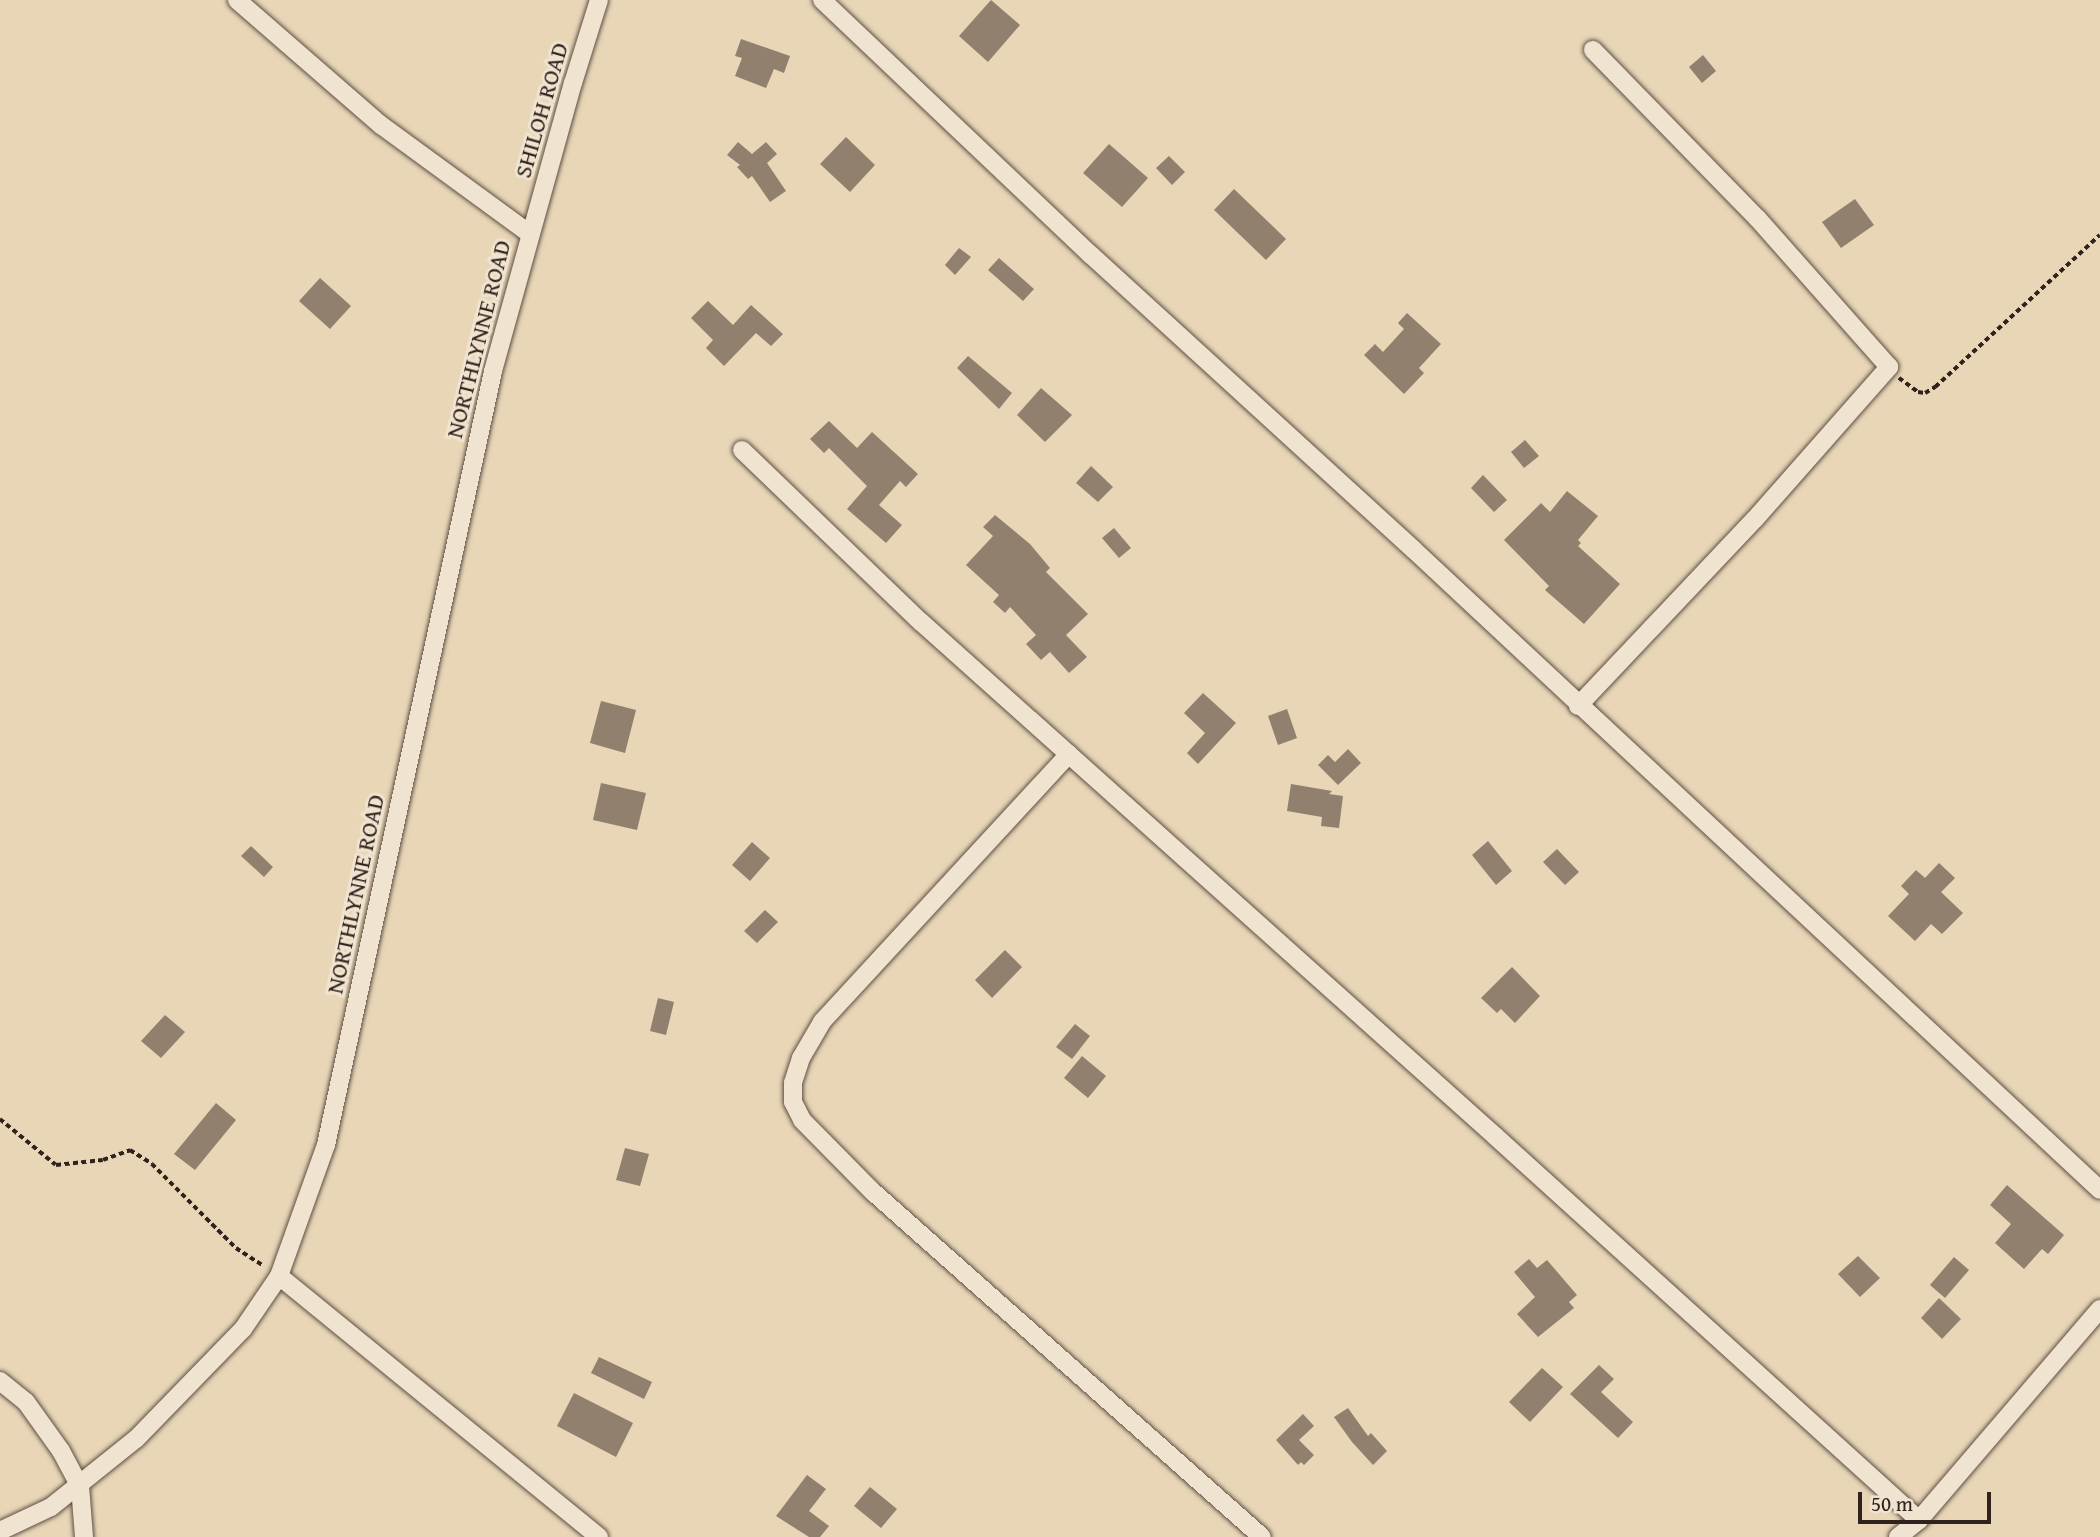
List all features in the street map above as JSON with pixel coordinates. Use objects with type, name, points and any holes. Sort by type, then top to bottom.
[{"type":"street","points":[[236,0],[381,125],[530,234]]},
{"type":"street","name":"SHILOH ROAD","points":[[530,234],[599,0]]},
{"type":"street","points":[[822,0],[1091,255],[1414,550],[1578,706],[2100,1190]]},
{"type":"street","points":[[1578,706],[1755,519],[1889,367],[1757,218],[1593,51]]},
{"type":"street","name":"NORTHLYNNE ROAD","points":[[0,1531],[51,1507],[136,1439],[243,1329],[279,1276],[326,1145],[493,371],[530,234]]},
{"type":"street","points":[[742,450],[921,622],[1919,1520]]},
{"type":"street","points":[[1069,754],[822,1022],[801,1058],[793,1083],[793,1102],[802,1120],[872,1191],[1262,1537]]},
{"type":"street","points":[[279,1276],[599,1537]]},
{"type":"street","points":[[1899,1537],[1919,1520],[2100,1309]]},
{"type":"street","points":[[0,1381],[26,1402],[61,1451],[80,1486],[84,1537]]},
{"type":"path","points":[[1889,367],[1918,392],[1935,387],[2100,234]]},
{"type":"path","points":[[0,1119],[56,1165],[103,1160],[130,1150],[152,1164],[236,1248],[279,1276]]},
{"type":"building","points":[[991,0],[1020,25],[988,62],[959,36]]},
{"type":"building","points":[[741,39],[790,56],[784,73],[774,69],[766,88],[735,76],[742,58],[735,56]]},
{"type":"building","points":[[1703,55],[1716,71],[1702,83],[1689,67]]},
{"type":"building","points":[[846,137],[875,165],[850,192],[820,164]]},
{"type":"building","points":[[738,142],[752,154],[766,142],[777,154],[767,163],[786,191],[770,202],[752,176],[748,179],[737,167],[740,165],[727,155]]},
{"type":"building","points":[[1109,144],[1148,178],[1122,207],[1083,173]]},
{"type":"building","points":[[1169,156],[1185,172],[1172,185],[1156,168]]},
{"type":"building","points":[[1234,189],[1286,239],[1266,260],[1214,210]]},
{"type":"building","points":[[1855,199],[1874,225],[1841,248],[1822,222]]},
{"type":"building","points":[[959,248],[971,257],[955,275],[945,265]]},
{"type":"building","points":[[999,258],[1034,289],[1023,301],[988,270]]},
{"type":"building","points":[[320,278],[351,306],[330,329],[299,301]]},
{"type":"building","points":[[708,301],[733,325],[751,305],[783,334],[771,346],[756,333],[724,366],[706,348],[713,340],[691,318]]},
{"type":"building","points":[[1407,313],[1441,344],[1419,368],[1424,373],[1404,394],[1364,355],[1375,344],[1383,352],[1404,329],[1398,323]]},
{"type":"building","points":[[968,356],[1012,393],[999,409],[957,368]]},
{"type":"building","points":[[1041,388],[1072,415],[1045,442],[1017,415]]},
{"type":"building","points":[[829,421],[857,448],[872,432],[918,474],[906,487],[900,481],[879,505],[902,525],[886,543],[847,509],[867,486],[829,448],[824,453],[810,439]]},
{"type":"building","points":[[1525,440],[1539,456],[1524,468],[1511,452]]},
{"type":"building","points":[[1091,466],[1113,487],[1098,502],[1076,483]]},
{"type":"building","points":[[1483,475],[1507,500],[1494,512],[1471,488]]},
{"type":"building","points":[[1567,491],[1598,516],[1578,540],[1581,543],[1578,546],[1620,584],[1584,624],[1545,590],[1549,586],[1504,540],[1541,503],[1550,512]]},
{"type":"building","points":[[995,515],[1030,544],[1050,568],[1046,572],[1088,614],[1066,635],[1087,657],[1069,673],[1050,652],[1041,660],[1026,644],[1036,635],[1010,607],[1005,613],[993,602],[999,595],[966,565],[993,536],[983,527]]},
{"type":"building","points":[[1114,528],[1131,548],[1119,558],[1102,538]]},
{"type":"building","points":[[1203,693],[1236,723],[1198,764],[1187,753],[1205,733],[1184,713]]},
{"type":"building","points":[[601,701],[636,710],[625,753],[590,743]]},
{"type":"building","points":[[1287,709],[1297,738],[1278,745],[1268,716]]},
{"type":"building","points":[[1348,749],[1361,763],[1338,785],[1318,765],[1328,755],[1335,762]]},
{"type":"building","points":[[601,783],[646,793],[637,830],[593,820]]},
{"type":"building","points":[[1291,784],[1332,791],[1329,794],[1343,796],[1339,828],[1321,826],[1322,817],[1287,811]]},
{"type":"building","points":[[1488,841],[1512,871],[1496,885],[1472,855]]},
{"type":"building","points":[[752,842],[770,858],[750,881],[732,865]]},
{"type":"building","points":[[251,846],[273,867],[264,877],[241,856]]},
{"type":"building","points":[[1557,849],[1579,872],[1565,885],[1543,862]]},
{"type":"building","points":[[1939,863],[1955,878],[1941,892],[1963,913],[1942,934],[1931,924],[1915,941],[1888,916],[1909,894],[1901,886],[1916,870],[1925,878]]},
{"type":"building","points":[[765,910],[778,922],[757,943],[744,931]]},
{"type":"building","points":[[1005,950],[1022,967],[992,998],[975,980]]},
{"type":"building","points":[[1512,967],[1540,996],[1515,1023],[1501,1009],[1497,1013],[1481,998]]},
{"type":"building","points":[[658,998],[674,1002],[666,1035],[650,1031]]},
{"type":"building","points":[[165,1015],[185,1032],[161,1058],[141,1041]]},
{"type":"building","points":[[1075,1024],[1090,1036],[1072,1059],[1056,1047]]},
{"type":"building","points":[[1082,1056],[1106,1076],[1088,1098],[1064,1078]]},
{"type":"building","points":[[216,1103],[236,1120],[195,1170],[174,1154]]},
{"type":"building","points":[[625,1148],[649,1154],[640,1186],[616,1180]]},
{"type":"building","points":[[2007,1185],[2064,1235],[2048,1254],[2042,1249],[2024,1269],[1995,1243],[2011,1224],[1990,1205]]},
{"type":"building","points":[[1858,1256],[1880,1278],[1860,1297],[1838,1274]]},
{"type":"building","points":[[1954,1257],[1969,1270],[1945,1298],[1930,1285]]},
{"type":"building","points":[[1529,1259],[1537,1268],[1547,1260],[1577,1295],[1569,1302],[1574,1308],[1538,1337],[1517,1314],[1535,1297],[1514,1272]]},
{"type":"building","points":[[1939,1298],[1961,1319],[1942,1339],[1921,1318]]},
{"type":"building","points":[[599,1357],[652,1382],[644,1399],[591,1373]]},
{"type":"building","points":[[1599,1365],[1614,1379],[1601,1392],[1633,1422],[1618,1438],[1570,1394]]},
{"type":"building","points":[[1542,1368],[1563,1387],[1530,1422],[1509,1402]]},
{"type":"building","points":[[574,1393],[633,1423],[616,1457],[557,1426]]},
{"type":"building","points":[[1348,1408],[1368,1436],[1371,1433],[1387,1451],[1373,1465],[1334,1417]]},
{"type":"building","points":[[1303,1414],[1314,1426],[1299,1440],[1314,1455],[1304,1465],[1301,1462],[1298,1465],[1276,1440]]},
{"type":"building","points":[[807,1475],[826,1489],[809,1511],[829,1526],[820,1537],[809,1537],[776,1516]]},
{"type":"building","points":[[870,1487],[897,1509],[881,1528],[854,1506]]}]
